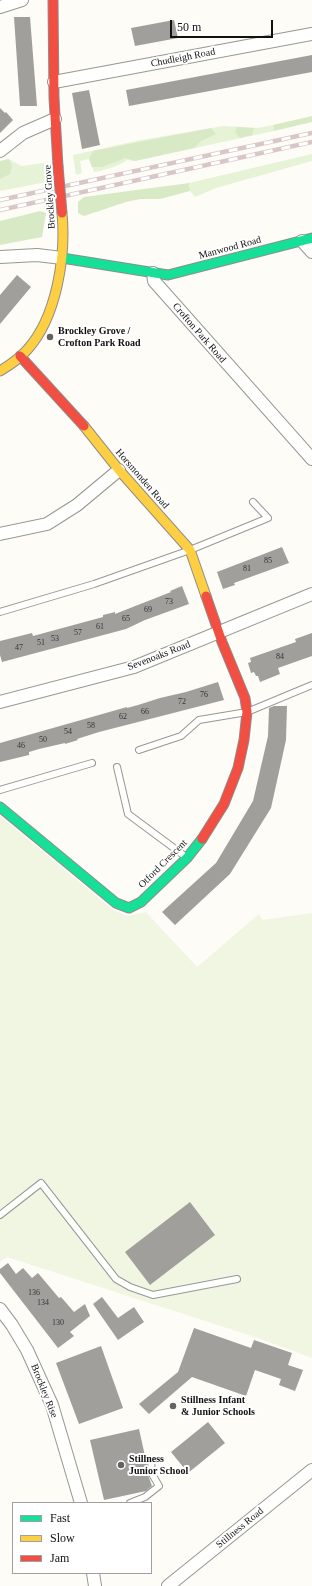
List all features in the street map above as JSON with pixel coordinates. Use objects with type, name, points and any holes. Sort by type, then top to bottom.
[{"type":"street","points":[[0,7],[22,0]]},
{"type":"street","name":"Brockley Grove","points":[[0,371],[20,356],[38,336],[49,312],[62,258],[62,213],[55,119],[53,0]]},
{"type":"street","name":"Chudleigh Road","points":[[54,82],[312,34]]},
{"type":"street","points":[[0,152],[23,133],[55,119]]},
{"type":"street","points":[[307,239],[312,252]]},
{"type":"street","name":"Manwood Road","points":[[153,273],[168,275],[180,273],[307,239]]},
{"type":"street","points":[[0,257],[37,255],[153,273]]},
{"type":"street","name":"Crofton Park Road","points":[[153,273],[154,281],[312,459]]},
{"type":"street","name":"Horsmonden Road","points":[[20,356],[76,417],[119,470],[190,550],[219,632]]},
{"type":"street","points":[[0,534],[47,524],[78,505],[119,470]]},
{"type":"street","name":"Sevenoaks Road","points":[[0,702],[134,667],[312,594]]},
{"type":"street","name":"Otford Crescent","points":[[0,807],[116,904],[129,908],[141,902],[187,858],[199,844],[224,804],[238,768],[244,740],[247,712],[245,698],[219,632]]},
{"type":"street","name":"Brockley Rise","points":[[0,1309],[12,1325],[27,1350],[52,1405],[81,1502]]},
{"type":"street","name":"Stillness Road","points":[[168,1586],[312,1470]]},
{"type":"street","points":[[93,1574],[94,1586]]},
{"type":"lane","points":[[0,612],[94,584],[190,550],[268,518],[254,502]]},
{"type":"lane","points":[[139,750],[181,736],[199,720],[247,712],[312,685]]},
{"type":"lane","points":[[0,790],[92,763]]},
{"type":"lane","points":[[117,767],[128,814],[187,858]]},
{"type":"lane","points":[[0,1215],[41,1183],[116,1279],[130,1287],[153,1296],[237,1279]]},
{"type":"lane","points":[[133,1502],[146,1497],[159,1486],[152,1474],[151,1460]]},
{"type":"green space","points":[[312,116],[312,122],[274,131],[273,125]]},
{"type":"green space","points":[[273,125],[274,131],[135,161],[127,160],[115,166],[94,172],[89,159],[80,161],[82,173],[76,175],[73,155],[141,140],[224,126],[258,128]]},
{"type":"green space","points":[[237,127],[254,128],[252,135],[240,138],[235,132]]},
{"type":"green space","points":[[211,128],[216,134],[201,141],[194,148],[135,161],[126,158],[102,167],[92,167],[89,159],[93,151]]},
{"type":"green space","points":[[312,154],[312,161],[216,188],[195,197],[190,191],[189,183]]},
{"type":"green space","points":[[9,159],[21,166],[44,163],[46,182],[0,191],[0,161]]},
{"type":"green space","points":[[9,159],[12,166],[10,174],[0,179],[0,161]]},
{"type":"green space","points":[[189,183],[190,191],[160,199],[141,199],[126,202],[84,216],[78,213],[78,202],[84,197]]},
{"type":"green space","points":[[40,211],[46,213],[42,237],[0,245],[0,221]]},
{"type":"green space","points":[[0,816],[113,910],[127,916],[146,912],[197,967],[259,914],[262,920],[312,913],[312,1358],[258,1338],[7,1257],[0,1262]]},
{"type":"building","points":[[14,17],[30,17],[37,106],[20,106]]},
{"type":"building","points":[[174,20],[178,38],[135,46],[131,28]]},
{"type":"building","points":[[312,55],[312,72],[129,106],[126,90]]},
{"type":"building","points":[[89,90],[100,145],[82,149],[72,93]]},
{"type":"building","points":[[0,108],[13,120],[0,133]]},
{"type":"building","points":[[17,275],[31,287],[0,324],[0,295]]},
{"type":"building","points":[[282,547],[289,563],[234,583],[235,585],[223,589],[217,572]]},
{"type":"building","points":[[182,586],[189,604],[145,620],[126,629],[2,662],[0,655],[0,641],[32,633],[33,636],[103,617],[103,615],[115,612],[115,614],[171,592],[170,591]]},
{"type":"building","points":[[312,633],[312,656],[278,668],[280,674],[260,682],[258,676],[256,676],[254,672],[251,673],[248,663],[251,662],[250,658],[296,642],[295,639]]},
{"type":"building","points":[[218,682],[224,700],[99,732],[65,744],[29,752],[29,755],[0,762],[0,743]]},
{"type":"building","points":[[274,706],[287,706],[286,740],[271,808],[230,874],[175,925],[162,912],[216,863],[253,801],[268,736],[269,708]]},
{"type":"building","points":[[190,1202],[215,1235],[150,1285],[125,1252]]},
{"type":"building","points":[[8,1263],[16,1274],[23,1268],[32,1278],[38,1273],[59,1298],[61,1297],[74,1312],[85,1304],[90,1316],[70,1332],[74,1336],[58,1348],[0,1273],[0,1269]]},
{"type":"building","points":[[102,1297],[118,1318],[134,1307],[144,1322],[118,1340],[93,1304]]},
{"type":"building","points":[[194,1328],[251,1348],[254,1340],[292,1353],[288,1365],[303,1370],[295,1391],[279,1385],[281,1379],[255,1370],[246,1396],[192,1377],[149,1414],[139,1404],[178,1372]]},
{"type":"building","points":[[101,1346],[123,1408],[79,1424],[56,1363]]},
{"type":"building","points":[[208,1422],[225,1443],[188,1473],[171,1452]]},
{"type":"building","name":"Stillness Junior School","points":[[139,1429],[148,1475],[152,1486],[146,1491],[104,1500],[90,1440]]},
{"type":"railway","points":[[0,200],[312,133]]},
{"type":"railway","points":[[0,210],[312,142]]},
{"type":"traffic: fast","points":[[62,258],[168,275],[312,238]]},
{"type":"traffic: fast","points":[[0,807],[116,903],[129,908],[141,902],[187,858],[202,839]]},
{"type":"traffic: slow","points":[[0,371],[14,362],[27,350],[46,321],[61,267],[63,230],[62,213]]},
{"type":"traffic: slow","points":[[84,426],[119,470],[190,550],[206,596]]},
{"type":"traffic: jam","points":[[53,0],[54,98],[58,166]]},
{"type":"traffic: jam","points":[[58,166],[62,213]]},
{"type":"traffic: jam","points":[[20,356],[84,426]]},
{"type":"traffic: jam","points":[[202,839],[224,804],[238,768],[244,740],[247,712],[245,698],[222,642],[206,596]]},
{"type":"place","name":"Brockley Grove / Crofton Park Road","points":[[50,337]]},
{"type":"place","name":"Stillness Infant & Junior Schools","points":[[173,1406]]},
{"type":"place","name":"Stillness Junior School","points":[[121,1465]]}]
